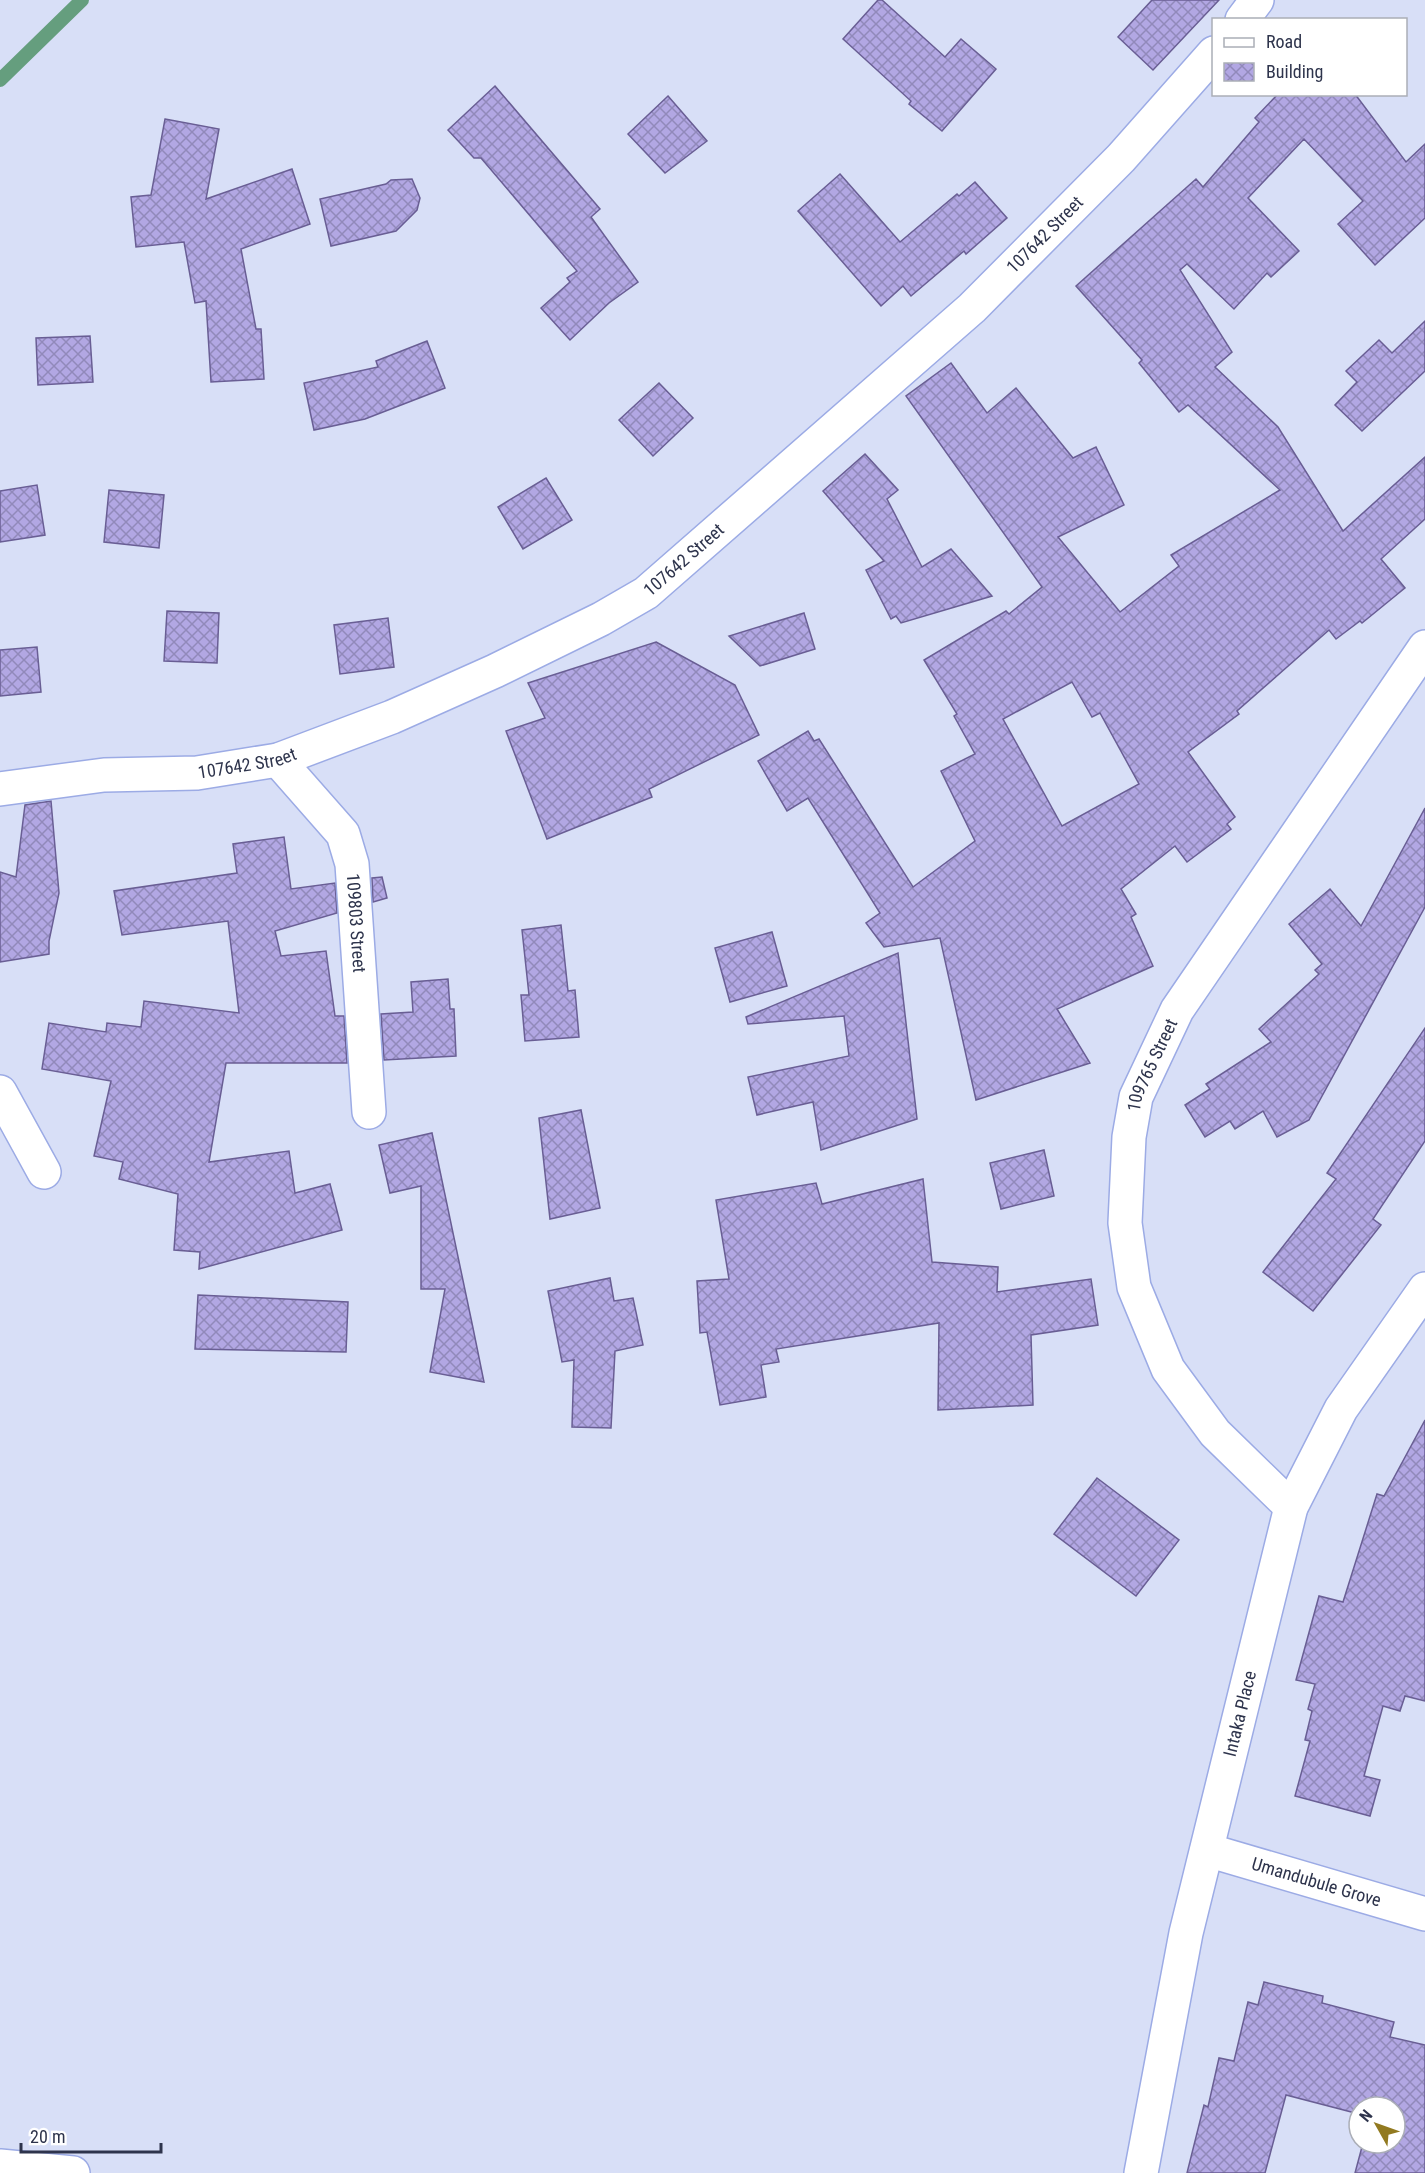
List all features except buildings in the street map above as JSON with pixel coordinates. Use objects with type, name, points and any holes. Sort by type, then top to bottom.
[{"type":"street","points":[[1244,18],[1257,0]]},
{"type":"street","name":"107642 Street","points":[[0,789],[104,775],[197,773],[278,760],[392,717],[495,671],[601,619],[646,593],[972,308],[1121,158],[1212,55]]},
{"type":"street","name":"109765 Street","points":[[1291,1508],[1215,1433],[1168,1369],[1134,1287],[1125,1223],[1129,1137],[1136,1097],[1177,1010],[1425,647]]},
{"type":"street","name":"109803 Street","points":[[278,760],[343,834],[352,864],[369,1112]]},
{"type":"street","points":[[0,1092],[44,1172]]},
{"type":"street","name":"Intaka Place","points":[[1141,2173],[1186,1933],[1291,1508],[1341,1409],[1425,1289]]},
{"type":"street","name":"Umandubule Grove","points":[[1207,1850],[1425,1914]]},
{"type":"street","points":[[0,2166],[73,2173]]},
{"type":"waterway","points":[[0,80],[82,0]]}]
